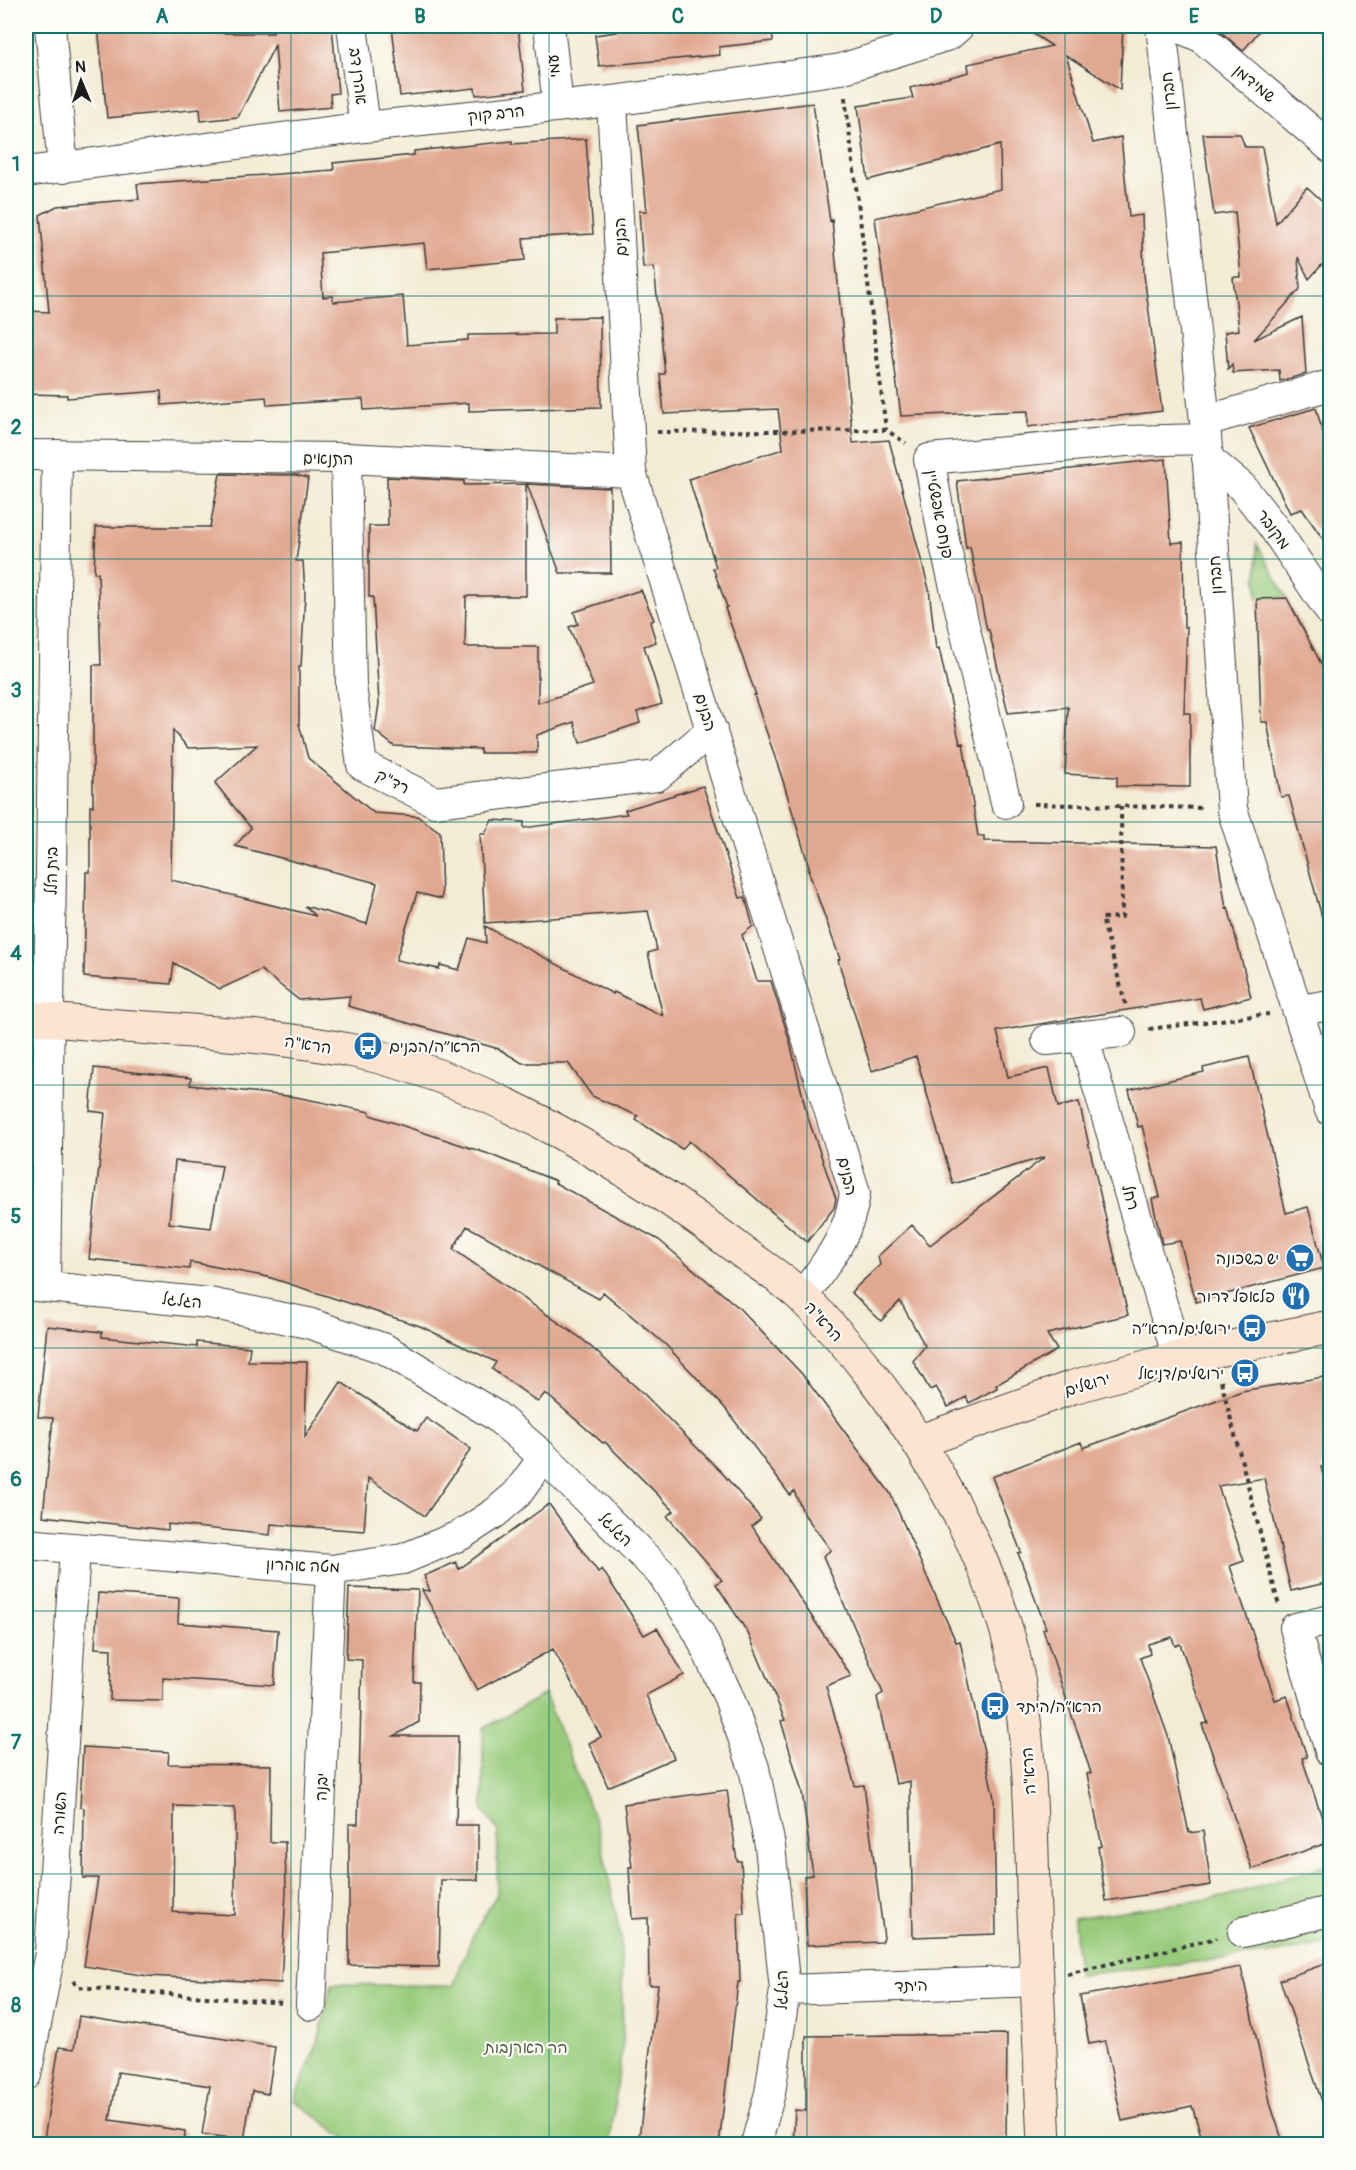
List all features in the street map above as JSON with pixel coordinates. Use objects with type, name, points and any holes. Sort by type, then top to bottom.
[{"type":"street","points":[[50,26],[63,168]]},
{"type":"street","name":"אהרן דב","points":[[352,26],[365,127]]},
{"type":"street","name":"עמי","points":[[549,26],[558,106]]},
{"type":"street","name":"הרב קוק","points":[[26,172],[365,127],[612,101],[841,69],[949,35],[959,26]]},
{"type":"street","name":"חברון","points":[[1161,26],[1206,439],[1232,809],[1330,1110]]},
{"type":"street","name":"שמידמן","points":[[1175,26],[1201,37],[1330,147]]},
{"type":"street","name":"הבנים","points":[[612,101],[631,472],[855,1193],[852,1216],[841,1243],[802,1297]]},
{"type":"street","points":[[1206,439],[1330,385]]},
{"type":"street","name":"מקובר","points":[[1206,439],[1274,528],[1330,611]]},
{"type":"street","name":"פנחס אפשטיין","points":[[1005,803],[945,545],[929,459],[1126,441],[1206,439]]},
{"type":"street","name":"התנאים","points":[[26,455],[346,458],[631,472]]},
{"type":"street","name":"בית הלל","points":[[35,1286],[37,1019],[57,455]]},
{"type":"street","name":"רד\"ק","points":[[346,458],[351,686],[362,765],[435,802],[657,776],[712,730]]},
{"type":"street","points":[[1299,1010],[1330,1005]]},
{"type":"street","name":"הרא\"ה","points":[[37,1019],[286,1040],[360,1053],[446,1077],[511,1108],[644,1183],[703,1222],[802,1297],[866,1369],[918,1442],[979,1554],[1001,1616],[1017,1675],[1027,1750],[1044,2145]]},
{"type":"street","points":[[1047,1040],[1127,1032]]},
{"type":"street","name":"רחל","points":[[1083,1036],[1178,1358]]},
{"type":"street","name":"הגלגל","points":[[35,1286],[209,1303],[308,1323],[385,1348],[496,1416],[544,1456],[663,1575],[699,1633],[729,1698],[753,1768],[770,1846],[785,1990],[770,2093],[756,2145]]},
{"type":"street","name":"ירושלים","points":[[918,1442],[1073,1387],[1212,1349],[1330,1327]]},
{"type":"street","name":"מטה אהרון","points":[[26,1544],[331,1570],[404,1559],[461,1535],[495,1513],[517,1494],[544,1456]]},
{"type":"street","name":"השורה","points":[[26,2075],[75,1549]]},
{"type":"street","name":"יבנה","points":[[311,2005],[331,1570]]},
{"type":"street","points":[[1330,1620],[1295,1628],[1330,1752]]},
{"type":"street","points":[[1243,1932],[1330,1911]]},
{"type":"street","name":"היתד","points":[[785,1990],[1037,1981]]},
{"type":"path","points":[[630,432],[886,430],[850,128]]},
{"type":"path","points":[[1005,803],[1232,809]]},
{"type":"path","points":[[1121,806],[1122,916],[1102,918],[1127,1032],[1299,1010]]},
{"type":"path","points":[[1212,1349],[1278,1605],[1295,1628]]},
{"type":"path","points":[[1037,1981],[1243,1932]]},
{"type":"path","points":[[38,1948],[78,1987],[311,2005]]},
{"type":"green space","points":[[1257,544],[1287,598],[1257,599]]},
{"type":"green space","name":"הר הארנבות","points":[[545,1694],[599,1831],[621,1938],[623,2039],[611,2136],[608,2144],[353,2144],[294,2100],[318,2042],[332,1984],[453,1986],[472,1937],[497,1894],[498,1831],[483,1810],[483,1729]]},
{"type":"green space","points":[[1330,1864],[1330,1943],[1276,1953],[1078,1975],[1074,1918],[1224,1897]]},
{"type":"building","points":[[98,26],[221,26],[222,33],[273,33],[273,26],[332,26],[338,93],[330,94],[331,107],[280,112],[275,45],[238,117],[201,121],[200,109],[107,118]]},
{"type":"building","points":[[392,26],[518,26],[525,90],[476,95],[475,88],[400,96]]},
{"type":"building","points":[[616,26],[772,26],[773,41],[719,47],[720,55],[599,66],[595,35],[617,32]]},
{"type":"building","points":[[1021,26],[1123,26],[1120,90],[1066,55],[1093,143],[1121,137],[1129,217],[1142,215],[1144,275],[1162,411],[1028,427],[1028,411],[901,416],[875,218],[1001,189],[1000,145],[868,180],[858,106],[913,98],[910,88],[969,72],[968,64],[1052,46]]},
{"type":"building","points":[[1214,26],[1263,26],[1243,51]]},
{"type":"building","points":[[813,103],[830,221],[832,220],[853,443],[889,440],[929,589],[936,649],[939,648],[960,744],[963,743],[978,836],[984,836],[984,841],[1216,846],[1226,908],[1228,907],[1251,997],[1203,1009],[1200,998],[997,1031],[1008,1077],[1049,1068],[1058,1107],[1079,1102],[1128,1315],[1047,1334],[1057,1350],[969,1403],[966,1397],[948,1407],[936,1387],[930,1390],[913,1361],[925,1346],[900,1301],[881,1321],[851,1292],[880,1265],[878,1256],[912,1225],[930,1245],[1045,1157],[953,1184],[916,1056],[872,1071],[838,960],[840,959],[808,870],[810,870],[783,781],[754,695],[756,695],[725,608],[727,607],[713,568],[716,567],[689,479],[783,449],[778,409],[664,414],[660,374],[665,374],[654,267],[643,268],[639,211],[647,211],[638,125]]},
{"type":"building","points":[[1203,134],[1240,134],[1245,147],[1262,147],[1276,223],[1307,187],[1330,208],[1330,256],[1309,279],[1298,257],[1300,289],[1254,340],[1302,317],[1306,374],[1280,381],[1279,370],[1233,373],[1232,364],[1228,369],[1225,332],[1239,330],[1233,277],[1241,277],[1235,212],[1214,215]]},
{"type":"building","points":[[586,139],[593,234],[523,238],[525,260],[427,269],[424,243],[320,253],[323,297],[333,296],[333,302],[403,296],[407,345],[468,340],[468,335],[554,334],[554,318],[600,317],[601,407],[469,411],[469,403],[364,410],[363,399],[267,405],[266,397],[162,405],[161,391],[67,398],[67,395],[26,394],[26,311],[49,312],[40,215],[57,206],[139,199],[137,184],[334,170],[333,163],[414,155],[414,151],[512,141],[512,144]]},
{"type":"building","points":[[1316,408],[1330,457],[1330,549],[1302,509],[1290,513],[1249,428]]},
{"type":"building","points":[[1166,459],[1171,543],[1183,542],[1184,627],[1187,627],[1184,713],[1190,713],[1190,787],[1117,786],[1117,777],[1065,774],[1068,707],[1008,713],[989,630],[987,630],[970,547],[966,548],[957,481]]},
{"type":"building","points":[[220,474],[296,475],[308,478],[296,561],[303,561],[305,594],[301,666],[299,666],[299,724],[308,758],[374,813],[417,816],[440,832],[442,899],[417,893],[396,960],[439,969],[440,965],[459,970],[469,938],[486,943],[485,926],[613,994],[614,992],[663,1016],[648,953],[657,950],[648,911],[485,923],[480,834],[485,834],[492,820],[524,822],[524,828],[627,814],[625,810],[703,786],[740,898],[745,897],[753,926],[742,935],[757,981],[771,981],[790,1042],[807,1115],[836,1199],[834,1208],[807,1242],[689,1141],[682,1149],[636,1120],[638,1116],[592,1096],[568,1063],[522,1063],[499,1049],[348,1006],[350,996],[299,1000],[261,970],[220,989],[174,963],[171,984],[84,977],[86,872],[90,872],[90,806],[93,806],[93,665],[101,665],[98,573],[94,573],[96,527],[210,527]],"holes":[[[173,730],[188,748],[257,745],[215,783],[251,828],[235,846],[377,883],[367,924],[305,906],[316,916],[171,880]]]},
{"type":"building","points":[[387,477],[464,481],[464,485],[526,484],[526,596],[466,596],[465,647],[538,647],[538,703],[593,685],[569,627],[578,624],[574,612],[641,590],[654,620],[650,622],[656,642],[644,646],[662,704],[637,712],[640,723],[580,743],[574,722],[537,735],[537,753],[480,753],[480,749],[394,746],[375,731],[379,703],[373,597],[369,597],[369,526],[388,526]]},
{"type":"building","points":[[527,484],[610,488],[611,573],[560,573]]},
{"type":"building","points":[[1287,598],[1330,681],[1330,920],[1323,921],[1289,796],[1281,797],[1267,722],[1261,722],[1257,599]]},
{"type":"building","points":[[1249,1057],[1286,1213],[1308,1207],[1324,1268],[1196,1302],[1180,1241],[1162,1244],[1152,1199],[1160,1197],[1142,1126],[1138,1127],[1129,1090],[1204,1072],[1203,1068]]},
{"type":"building","points":[[94,1068],[191,1078],[190,1085],[296,1097],[370,1112],[370,1115],[486,1153],[556,1181],[555,1183],[659,1240],[738,1307],[802,1374],[890,1493],[956,1642],[960,1641],[994,1798],[996,1934],[913,1937],[910,1781],[896,1784],[877,1697],[883,1693],[823,1556],[831,1550],[804,1514],[794,1491],[790,1495],[725,1408],[666,1345],[603,1292],[599,1299],[467,1226],[453,1249],[582,1339],[644,1394],[724,1475],[761,1519],[752,1526],[851,1676],[826,1686],[855,1786],[864,1785],[884,1938],[882,1942],[807,1945],[804,1876],[813,1875],[802,1792],[781,1721],[785,1720],[748,1633],[716,1584],[722,1580],[667,1516],[674,1511],[605,1442],[603,1443],[545,1393],[538,1402],[492,1369],[496,1362],[420,1326],[268,1277],[190,1262],[189,1269],[89,1259],[105,1113],[90,1111]],"holes":[[[175,1161],[222,1166],[211,1228],[169,1223]]]},
{"type":"building","points":[[47,1326],[102,1332],[102,1337],[197,1347],[197,1342],[250,1347],[248,1361],[307,1362],[305,1437],[341,1382],[417,1431],[426,1418],[471,1449],[425,1516],[368,1478],[364,1531],[271,1524],[270,1535],[168,1524],[168,1530],[43,1516],[53,1418],[38,1417]]},
{"type":"building","points":[[1323,1377],[1330,1421],[1330,1466],[1321,1467],[1330,1505],[1330,1582],[1291,1591],[1264,1478],[1218,1486],[1244,1561],[1230,1566],[1275,1700],[1287,1696],[1307,1757],[1302,1758],[1330,1842],[1252,1869],[1202,1724],[1208,1723],[1180,1644],[1175,1646],[1172,1637],[1148,1644],[1150,1654],[1140,1658],[1168,1736],[1189,1833],[1203,1831],[1211,1885],[1106,1901],[1098,1847],[1102,1846],[1087,1774],[1091,1773],[1043,1629],[1046,1628],[1018,1553],[1021,1552],[992,1477],[1081,1442],[1083,1448],[1242,1391]]},
{"type":"building","points":[[549,1504],[598,1572],[602,1569],[644,1635],[657,1628],[684,1675],[646,1695],[674,1758],[608,1787],[589,1743],[601,1737],[553,1649],[477,1690],[422,1590],[430,1591],[424,1576],[456,1562],[459,1569]]},
{"type":"building","points":[[349,1588],[418,1590],[414,1682],[420,1682],[419,1722],[394,1736],[458,1736],[456,1825],[478,1825],[478,1880],[441,1880],[439,1967],[349,1965],[349,1824],[358,1824],[362,1660],[346,1659]]},
{"type":"building","points":[[98,1593],[179,1598],[178,1623],[278,1630],[274,1685],[163,1678],[163,1701],[110,1700],[111,1649],[95,1648]]},
{"type":"building","points":[[83,1747],[169,1752],[168,1764],[271,1765],[270,1842],[285,1842],[286,1892],[281,1983],[148,1976],[84,1966],[98,1878],[83,1878],[84,1808],[80,1807]],"holes":[[[174,1806],[235,1808],[235,1915],[173,1912]]]},
{"type":"building","points":[[727,1790],[737,1861],[741,1861],[744,1913],[738,1913],[740,1982],[738,1982],[719,2145],[685,2145],[639,2138],[658,1985],[649,1985],[648,1918],[632,1919],[629,1867],[632,1867],[624,1804]]},
{"type":"building","points":[[1330,1962],[1330,2116],[1327,2116],[1280,1980]]},
{"type":"building","points":[[1241,1967],[1271,2106],[1284,2145],[1204,2145],[1192,2106],[1122,2121],[1105,2041],[1089,2044],[1080,1996]]},
{"type":"building","points":[[79,2016],[275,2047],[268,2094],[252,2091],[244,2140],[202,2134],[210,2086],[118,2072],[110,2120],[185,2131],[184,2145],[43,2145],[59,2047],[74,2049]]},
{"type":"building","points":[[1007,2034],[1006,2145],[793,2145],[795,2110],[806,2111],[806,2036]]},
{"type":"place","name":"הרא״ה/הבנים","points":[[368,1046]]},
{"type":"place","name":"יש בשכונה","points":[[1300,1258]]},
{"type":"place","name":"פלאפל דרור","points":[[1296,1296]]},
{"type":"place","name":"ירושלים/הרא״ה","points":[[1252,1328]]},
{"type":"place","name":"ירושלים/דניאל","points":[[1245,1373]]},
{"type":"place","name":"הרא״ה/היתד","points":[[995,1706]]}]
